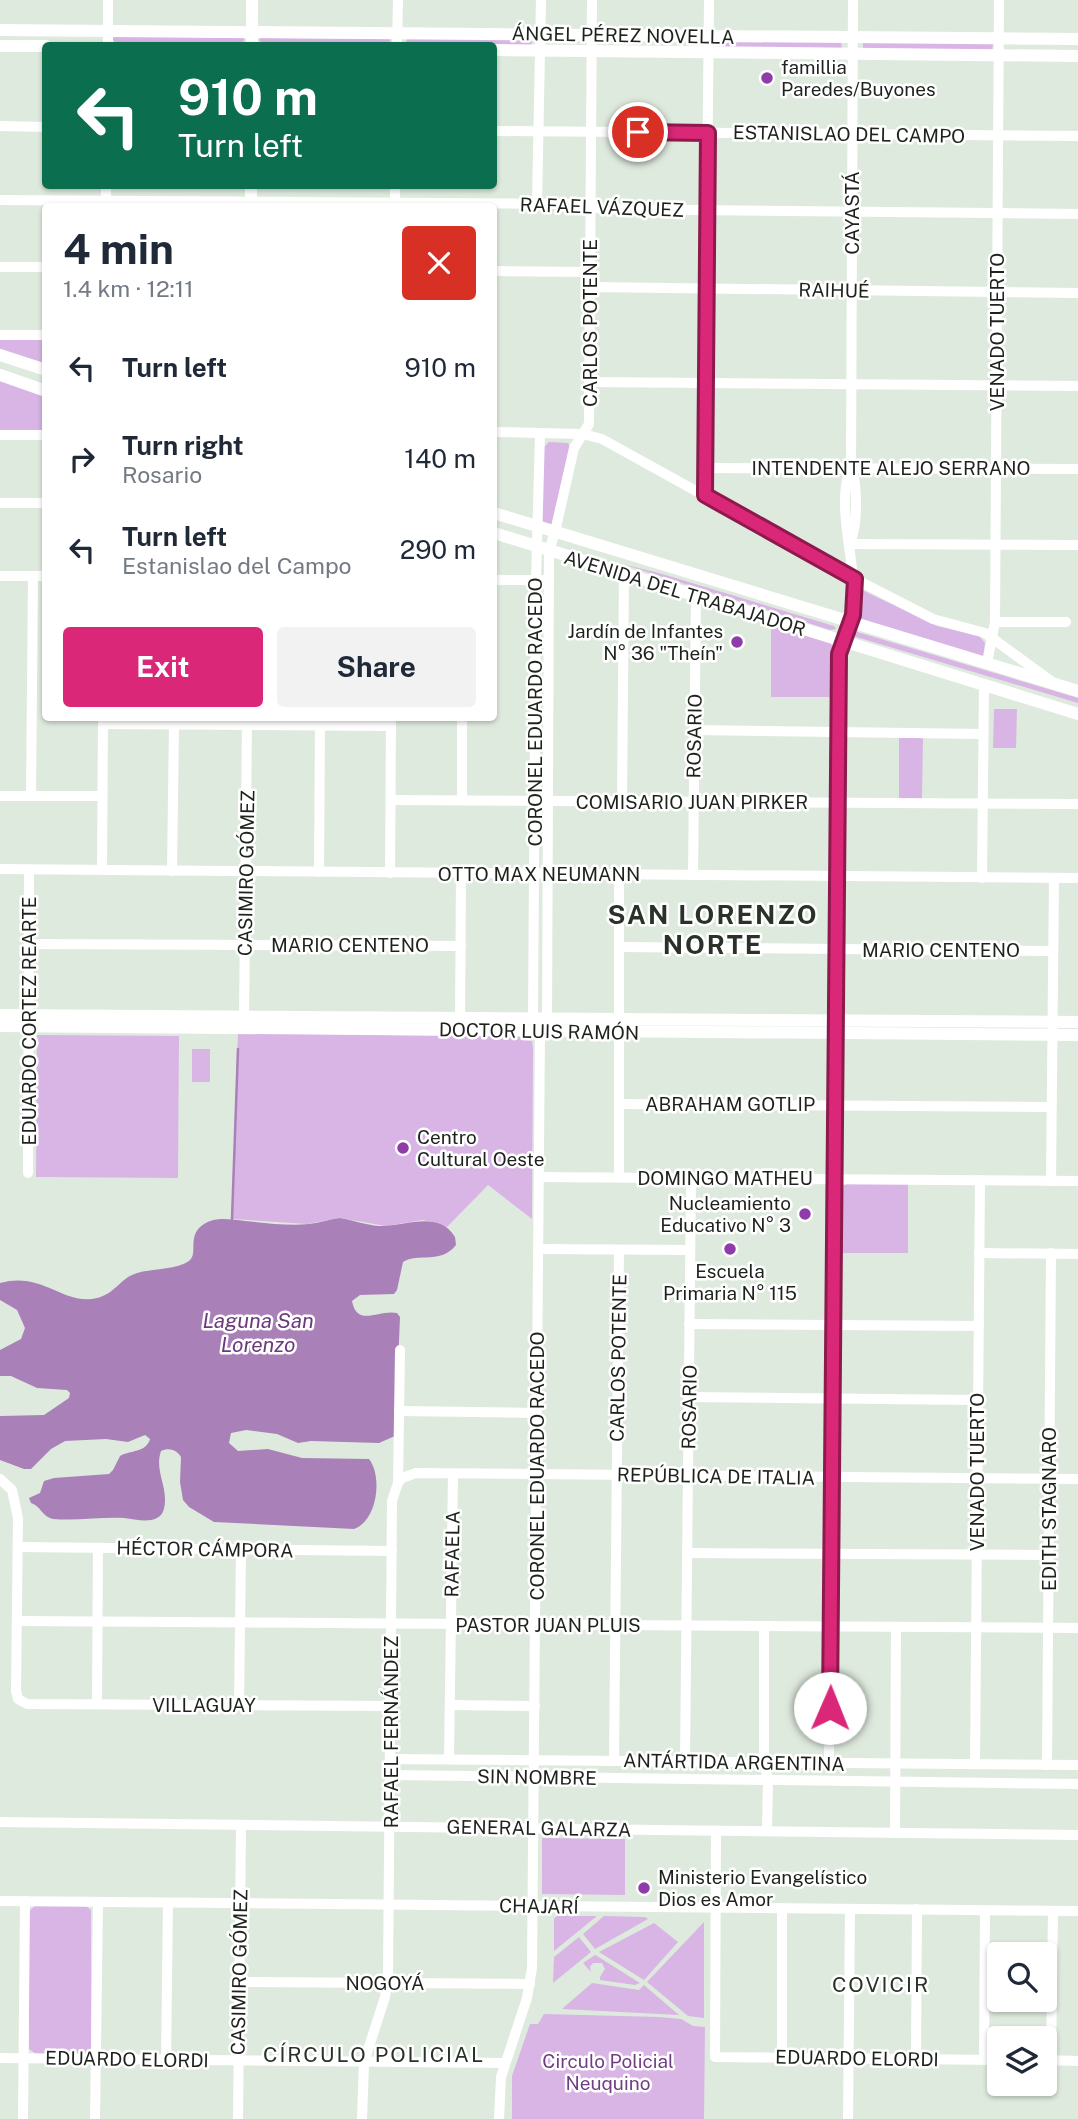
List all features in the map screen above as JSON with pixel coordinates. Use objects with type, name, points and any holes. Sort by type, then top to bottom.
[{"type":"main road","points":[[252,42],[253,0]]},
{"type":"main road","name":"ÁNGEL PÉREZ NOVELLA","points":[[0,30],[252,32],[397,39],[541,34],[1078,39]]},
{"type":"main road","points":[[0,46],[42,46]]},
{"type":"main road","name":"ÁNGEL PÉREZ NOVELLA","points":[[497,50],[1078,56]]},
{"type":"main road","points":[[0,355],[42,369]]},
{"type":"main road","points":[[0,375],[42,390]]},
{"type":"main road","name":"AVENIDA DEL TRABAJADOR","points":[[497,514],[1078,691]]},
{"type":"main road","name":"AVENIDA DEL TRABAJADOR","points":[[497,534],[1078,714]]},
{"type":"main road","name":"DOCTOR LUIS RAMÓN","points":[[0,1015],[29,1021]]},
{"type":"main road","name":"DOCTOR LUIS RAMÓN","points":[[460,1024],[547,1018],[619,1025]]},
{"type":"main road","name":"DOCTOR LUIS RAMÓN","points":[[0,1026],[29,1021],[244,1022],[460,1024],[540,1031],[619,1025],[1052,1029],[1078,1035]]},
{"type":"main road","name":"DOCTOR LUIS RAMÓN","points":[[1052,1029],[1078,1023]]},
{"type":"street","points":[[108,0],[108,42]]},
{"type":"street","points":[[397,39],[398,0]]},
{"type":"street","points":[[537,204],[541,0]]},
{"type":"street","name":"CARLOS POTENTE","points":[[583,434],[589,426],[590,382],[592,0]]},
{"type":"street","points":[[705,495],[709,0]]},
{"type":"street","name":"CAYASTÁ","points":[[829,1763],[839,654],[854,608],[855,579],[849,544],[854,533],[855,482],[850,468],[853,0]]},
{"type":"street","name":"VENADO TUERTO","points":[[987,663],[995,622],[999,0]]},
{"type":"street","points":[[0,126],[42,127]]},
{"type":"street","name":"ESTANISLAO DEL CAMPO","points":[[497,131],[1078,136]]},
{"type":"street","name":"RAFAEL VÁZQUEZ","points":[[0,200],[80,203]]},
{"type":"street","name":"RAFAEL VÁZQUEZ","points":[[497,204],[590,206],[602,209],[1078,214]]},
{"type":"street","points":[[0,267],[42,267]]},
{"type":"street","points":[[497,271],[590,272]]},
{"type":"street","name":"RAIHUÉ","points":[[590,288],[1078,293]]},
{"type":"street","points":[[0,335],[42,335]]},
{"type":"street","points":[[590,382],[1078,386]]},
{"type":"street","points":[[497,432],[583,434],[603,439],[938,622],[977,631],[992,638],[1055,684]]},
{"type":"street","name":"CORONEL EDUARDO RACEDO","points":[[530,1984],[534,1828],[540,1031],[547,1018],[548,580],[537,526],[540,433]]},
{"type":"street","name":"CORONEL EDUARDO RACEDO","points":[[540,1031],[533,1018],[536,580],[542,549],[555,532],[573,452],[583,434]]},
{"type":"street","points":[[0,435],[42,435]]},
{"type":"street","name":"INTENDENTE ALEJO SERRANO","points":[[704,468],[1078,469]]},
{"type":"street","points":[[0,503],[42,503]]},
{"type":"street","points":[[849,544],[1078,545]]},
{"type":"street","points":[[622,801],[624,574]]},
{"type":"street","points":[[0,576],[42,576]]},
{"type":"street","points":[[31,796],[33,576]]},
{"type":"street","points":[[497,580],[548,580]]},
{"type":"street","name":"ROSARIO","points":[[693,875],[696,596]]},
{"type":"street","points":[[995,622],[1066,622]]},
{"type":"street","points":[[982,877],[984,685]]},
{"type":"street","points":[[102,870],[103,721],[174,724],[247,721],[320,725],[391,722],[390,873]]},
{"type":"street","name":"CASIMIRO GÓMEZ","points":[[244,1022],[247,721]]},
{"type":"street","points":[[462,721],[462,800]]},
{"type":"street","points":[[172,871],[174,724]]},
{"type":"street","points":[[319,872],[320,725]]},
{"type":"street","points":[[694,730],[983,734]]},
{"type":"street","points":[[0,796],[102,796]]},
{"type":"street","name":"COMISARIO JUAN PIRKER","points":[[391,800],[1078,804]]},
{"type":"street","name":"OTTO MAX NEUMANN","points":[[0,869],[1078,878]]},
{"type":"street","name":"EDUARDO CORTEZ REARTE","points":[[28,1173],[29,870]]},
{"type":"street","points":[[460,1024],[461,873]]},
{"type":"street","points":[[619,874],[619,1177]]},
{"type":"street","points":[[1051,1181],[1054,878]]},
{"type":"street","name":"MARIO CENTENO","points":[[29,944],[461,946]]},
{"type":"street","name":"MARIO CENTENO","points":[[619,947],[1053,951]]},
{"type":"street","name":"ABRAHAM GOTLIP","points":[[619,1104],[1051,1107]]},
{"type":"street","name":"DOMINGO MATHEU","points":[[539,1177],[1078,1181]]},
{"type":"street","name":"ROSARIO","points":[[685,1762],[691,1178]]},
{"type":"street","name":"VENADO TUERTO","points":[[975,1764],[980,1180]]},
{"type":"street","points":[[539,1249],[690,1250]]},
{"type":"street","name":"CARLOS POTENTE","points":[[614,1761],[619,1250]]},
{"type":"street","points":[[979,1253],[1078,1254]]},
{"type":"street","name":"EDITH STAGNARO","points":[[1046,1765],[1051,1253]]},
{"type":"street","points":[[690,1324],[979,1326]]},
{"type":"street","name":"RAFAEL FERNÁNDEZ","points":[[362,2119],[364,2062],[388,1983],[393,1494],[398,1483],[400,1350]]},
{"type":"street","points":[[689,1397],[978,1399]]},
{"type":"street","points":[[399,1411],[537,1413]]},
{"type":"street","name":"REPÚBLICA DE ITALIA","points":[[398,1483],[402,1478],[416,1473],[1078,1479]]},
{"type":"street","name":"RAFAELA","points":[[449,1759],[453,1474]]},
{"type":"street","points":[[0,1479],[12,1490],[16,1501],[19,1547],[18,1621]]},
{"type":"street","name":"HÉCTOR CÁMPORA","points":[[19,1547],[392,1551]]},
{"type":"street","points":[[97,1704],[98,1548]]},
{"type":"street","points":[[239,1705],[241,1549]]},
{"type":"street","points":[[687,1553],[1049,1555]]},
{"type":"street","name":"PASTOR JUAN PLUIS","points":[[18,1621],[1078,1629]]},
{"type":"street","name":"VILLAGUAY","points":[[18,1621],[16,1691],[18,1699],[27,1704],[391,1706]]},
{"type":"street","points":[[764,1626],[767,1831]]},
{"type":"street","points":[[895,1833],[896,1627]]},
{"type":"street","points":[[450,1705],[535,1706]]},
{"type":"street","name":"ANTÁRTIDA ARGENTINA","points":[[390,1759],[1078,1765]]},
{"type":"street","name":"SIN NOMBRE","points":[[390,1775],[1078,1784]]},
{"type":"street","name":"GENERAL GALARZA","points":[[0,1822],[1078,1835]]},
{"type":"street","name":"CASIMIRO GÓMEZ","points":[[238,2119],[241,1825]]},
{"type":"street","points":[[715,1908],[716,1830]]},
{"type":"street","name":"CHAJARÍ","points":[[0,1901],[1078,1911]]},
{"type":"street","points":[[23,2119],[25,1901]]},
{"type":"street","points":[[95,2119],[97,1902]]},
{"type":"street","points":[[166,2060],[168,1903]]},
{"type":"street","name":"EDUARDO ELORDI","points":[[715,1908],[715,2057],[984,2060]]},
{"type":"street","points":[[782,1908],[782,2057]]},
{"type":"street","points":[[848,2119],[850,1909]]},
{"type":"street","points":[[916,2059],[917,1909]]},
{"type":"street","points":[[984,2060],[985,1910]]},
{"type":"street","points":[[1049,2026],[1053,1911]]},
{"type":"street","name":"NOGOYÁ","points":[[239,1982],[530,1984]]},
{"type":"street","points":[[499,2119],[500,2085],[505,2063],[530,1984]]},
{"type":"street","name":"EDUARDO ELORDI","points":[[0,2058],[505,2063]]},
{"type":"street","points":[[1057,2060],[1078,2061]]},
{"type":"green space","points":[[113,36],[244,40],[115,42]]},
{"type":"green space","points":[[260,38],[390,41],[261,42]]},
{"type":"green space","points":[[407,39],[530,39],[532,42],[531,46],[497,46],[497,42],[406,42]]},
{"type":"green space","points":[[841,41],[842,49],[717,48],[716,42]]},
{"type":"green space","points":[[863,41],[993,44],[992,50],[863,49]]},
{"type":"green space","points":[[0,339],[42,339],[42,365],[0,351]]},
{"type":"green space","points":[[0,379],[42,393],[42,431],[0,431]]},
{"type":"green space","points":[[549,442],[568,443],[570,448],[551,526],[542,521],[543,448]]},
{"type":"green space","points":[[622,564],[834,626],[836,629],[830,630]]},
{"type":"green space","points":[[862,590],[937,626],[979,636],[985,643],[983,657],[857,618],[858,593]]},
{"type":"green space","points":[[771,624],[831,643],[834,697],[771,697]]},
{"type":"green space","points":[[854,631],[1078,698],[1078,703],[853,636]]},
{"type":"green space","points":[[994,709],[1017,709],[1016,748],[993,748]]},
{"type":"green space","points":[[899,738],[923,738],[922,799],[899,799]]},
{"type":"green space","points":[[238,1033],[528,1037],[533,1047],[532,1219],[488,1185],[447,1227],[422,1220],[386,1226],[340,1218],[307,1224],[232,1219]]},
{"type":"green space","points":[[37,1035],[179,1036],[178,1178],[36,1177]]},
{"type":"green space","points":[[192,1049],[210,1049],[210,1082],[192,1082]]},
{"type":"green space","points":[[849,1183],[908,1184],[908,1253],[839,1253],[840,1192],[843,1186]]},
{"type":"green space","points":[[542,1838],[625,1839],[625,1895],[542,1894]]},
{"type":"green space","points":[[35,1906],[86,1906],[91,1910],[91,2048],[87,2053],[36,2054],[29,2049],[29,1911]]},
{"type":"green space","points":[[557,1916],[597,1916],[554,1951],[554,1919]]},
{"type":"green space","points":[[604,1916],[648,1919],[595,1949],[583,1934]]},
{"type":"green space","points":[[704,1922],[704,2018],[688,2016],[647,1982]]},
{"type":"green space","points":[[654,1923],[678,1942],[644,1980],[599,1952]]},
{"type":"green space","points":[[579,1937],[591,1952],[553,1983],[554,1957]]},
{"type":"green space","points":[[595,1955],[640,1983],[635,1985],[600,1980],[605,1969],[602,1963],[593,1963],[591,1972],[583,1963]]},
{"type":"green space","points":[[592,1983],[639,1990],[644,1985],[679,2015],[562,2009]]},
{"type":"green space","name":"Circulo Policial Neuquino","points":[[544,2014],[659,2017],[681,2019],[693,2026],[705,2027],[704,2119],[512,2119],[512,2076],[530,2024],[538,2024]]},
{"type":"water","name":"Laguna San Lorenzo","points":[[340,1218],[379,1226],[430,1221],[448,1229],[455,1237],[456,1245],[443,1255],[403,1262],[394,1294],[360,1295],[352,1301],[359,1314],[364,1316],[390,1312],[397,1313],[400,1317],[395,1436],[379,1443],[298,1443],[277,1434],[246,1430],[231,1433],[229,1443],[238,1451],[268,1449],[302,1458],[369,1459],[376,1476],[375,1498],[373,1508],[362,1524],[354,1529],[214,1522],[189,1507],[183,1500],[180,1482],[181,1457],[170,1449],[161,1451],[159,1457],[165,1502],[163,1513],[157,1518],[53,1519],[31,1503],[29,1498],[40,1493],[44,1481],[109,1474],[120,1456],[145,1447],[150,1439],[145,1435],[128,1442],[106,1439],[65,1441],[51,1449],[31,1469],[0,1460],[0,1416],[44,1415],[69,1398],[70,1393],[67,1390],[37,1388],[11,1376],[0,1376],[0,1350],[21,1339],[25,1328],[17,1310],[0,1300],[0,1283],[29,1281],[74,1297],[97,1298],[132,1275],[189,1261],[193,1254],[195,1233],[204,1224],[214,1220],[301,1225]]},
{"type":"waterway","points":[[232,1219],[238,1049]]},
{"type":"place","name":"famillia Paredes/Buyones","points":[[767,78]]},
{"type":"place","name":"Jardín de Infantes N° 36 \"Theín\"","points":[[737,642]]},
{"type":"place","name":"Centro Cultural Oeste","points":[[403,1148]]},
{"type":"place","name":"Nucleamiento Educativo N° 3","points":[[805,1214]]},
{"type":"place","name":"Escuela Primaria N° 115","points":[[730,1249]]},
{"type":"place","name":"Ministerio Evangelístico Dios es Amor","points":[[644,1888]]},
{"type":"district","name":"SAN LORENZO NORTE","points":[[713,929]]},
{"type":"district","name":"COVICIR","points":[[881,1984]]},
{"type":"district","name":"CÍRCULO POLICIAL","points":[[374,2054]]},
{"type":"route","points":[[638,132],[708,133],[705,495],[855,579],[853,615],[839,654],[830,1708]]}]
